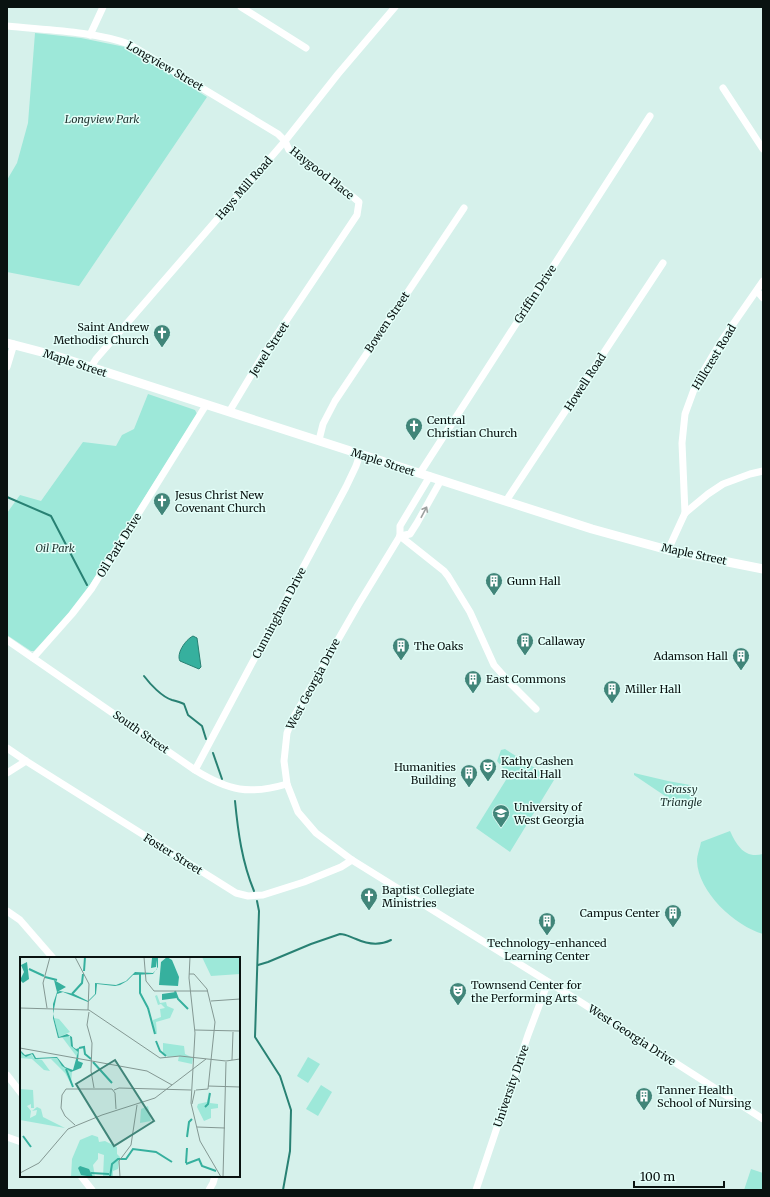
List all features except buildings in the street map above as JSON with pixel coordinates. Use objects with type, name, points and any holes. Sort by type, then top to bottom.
[{"type":"main road","name":"Maple Street","points":[[10,344],[91,367],[592,529],[668,550],[763,569]]},
{"type":"street","points":[[90,35],[103,7]]},
{"type":"street","points":[[241,7],[306,48]]},
{"type":"street","name":"Hays Mill Road","points":[[91,367],[96,359],[285,141],[338,74],[395,7]]},
{"type":"street","name":"Longview Street","points":[[7,26],[114,38],[129,44],[278,134],[285,141]]},
{"type":"street","points":[[723,88],[763,149]]},
{"type":"street","name":"Griffin Drive","points":[[420,473],[650,116]]},
{"type":"street","name":"Haygood Place","points":[[285,141],[289,150],[348,192],[358,202],[357,215],[310,286]]},
{"type":"street","name":"Bowen Street","points":[[318,440],[323,424],[335,401],[464,208]]},
{"type":"street","name":"Howell Road","points":[[506,501],[663,262]]},
{"type":"street","name":"Hillcrest Road","points":[[685,513],[682,442],[685,414],[696,384],[720,343],[763,281]]},
{"type":"street","name":"Jewel Street","points":[[229,412],[262,357],[310,286]]},
{"type":"street","points":[[757,291],[763,298]]},
{"type":"street","points":[[7,366],[10,344]]},
{"type":"street","name":"Oil Park Drive","points":[[33,658],[72,614],[92,588],[206,405]]},
{"type":"street","name":"Cunningham Drive","points":[[195,770],[346,487],[360,454]]},
{"type":"street","points":[[668,550],[685,513],[723,484],[763,471]]},
{"type":"street","name":"West Georgia Drive","points":[[430,476],[400,526],[400,536],[358,605],[292,720],[287,733],[284,761],[287,784],[298,812],[308,826],[324,841],[352,860],[548,982],[763,1119]]},
{"type":"street","points":[[400,536],[410,534],[441,480]]},
{"type":"street","points":[[400,536],[444,571],[448,576],[470,612],[494,665],[536,709]]},
{"type":"street","name":"South Street","points":[[7,640],[195,770],[222,785],[239,789],[260,790],[287,784]]},
{"type":"street","name":"Foster Street","points":[[7,748],[236,893],[248,896],[263,895],[315,878],[341,867],[352,860]]},
{"type":"street","points":[[7,773],[26,761]]},
{"type":"street","points":[[7,911],[20,920],[52,957]]},
{"type":"street","name":"University Drive","points":[[476,1190],[548,982]]},
{"type":"street","points":[[7,1075],[20,1092]]},
{"type":"street","points":[[7,1137],[20,1142]]},
{"type":"street","points":[[81,1177],[92,1190]]},
{"type":"street","points":[[209,1190],[215,1177]]},
{"type":"green space","name":"Longview Park","points":[[35,33],[81,38],[125,47],[147,59],[207,97],[79,286],[7,272],[7,180],[17,163],[28,123]]},
{"type":"green space","name":"Oil Park","points":[[148,394],[195,410],[197,414],[86,591],[71,611],[34,651],[31,651],[7,635],[7,513],[20,495],[41,501],[83,442],[116,446],[122,435],[134,429]]},
{"type":"green space","points":[[505,749],[554,780],[510,852],[476,828],[509,775],[497,761],[501,750]]},
{"type":"green space","name":"Grassy Triangle","points":[[634,773],[690,785],[694,788],[695,801],[680,808],[677,807],[671,800],[634,775]]},
{"type":"green space","points":[[730,831],[736,842],[746,853],[751,855],[763,854],[763,934],[741,924],[730,916],[711,896],[699,873],[697,859],[701,842]]},
{"type":"green space","points":[[308,1057],[320,1064],[308,1083],[297,1076]]},
{"type":"green space","points":[[321,1085],[332,1092],[318,1116],[306,1109]]},
{"type":"green space","points":[[751,1169],[763,1173],[763,1190],[744,1190]]},
{"type":"shaded area","points":[[193,636],[197,638],[201,667],[199,669],[180,661],[179,658],[182,647]]},
{"type":"waterway","points":[[7,497],[51,516],[87,585]]},
{"type":"waterway","points":[[144,676],[164,696],[184,704],[188,715],[202,726],[206,739]]},
{"type":"waterway","points":[[213,753],[222,779]]},
{"type":"waterway","points":[[235,801],[241,847],[246,869],[254,891]]},
{"type":"waterway","points":[[257,901],[259,911],[255,1037],[280,1076],[291,1110],[290,1151],[283,1190]]},
{"type":"waterway","points":[[258,965],[340,934],[373,944],[391,940]]},
{"type":"place","name":"Saint Andrew Methodist Church","points":[[162,348]]},
{"type":"place","name":"Central Christian Church","points":[[414,441]]},
{"type":"place","name":"Jesus Christ New Covenant Church","points":[[162,516]]},
{"type":"place","name":"Gunn Hall","points":[[494,596]]},
{"type":"place","name":"Callaway","points":[[525,656]]},
{"type":"place","name":"The Oaks","points":[[401,661]]},
{"type":"place","name":"Adamson Hall","points":[[741,671]]},
{"type":"place","name":"East Commons","points":[[473,694]]},
{"type":"place","name":"Miller Hall","points":[[612,704]]},
{"type":"place","name":"Kathy Cashen Recital Hall","points":[[488,782]]},
{"type":"place","name":"Humanities Building","points":[[469,788]]},
{"type":"place","name":"University of West Georgia","points":[[501,828]]},
{"type":"place","name":"Baptist Collegiate Ministries","points":[[369,911]]},
{"type":"place","name":"Campus Center","points":[[673,928]]},
{"type":"place","name":"Technology-enhanced Learning Center","points":[[547,936]]},
{"type":"place","name":"Townsend Center for the Performing Arts","points":[[458,1006]]},
{"type":"place","name":"Tanner Health School of Nursing","points":[[644,1111]]}]
